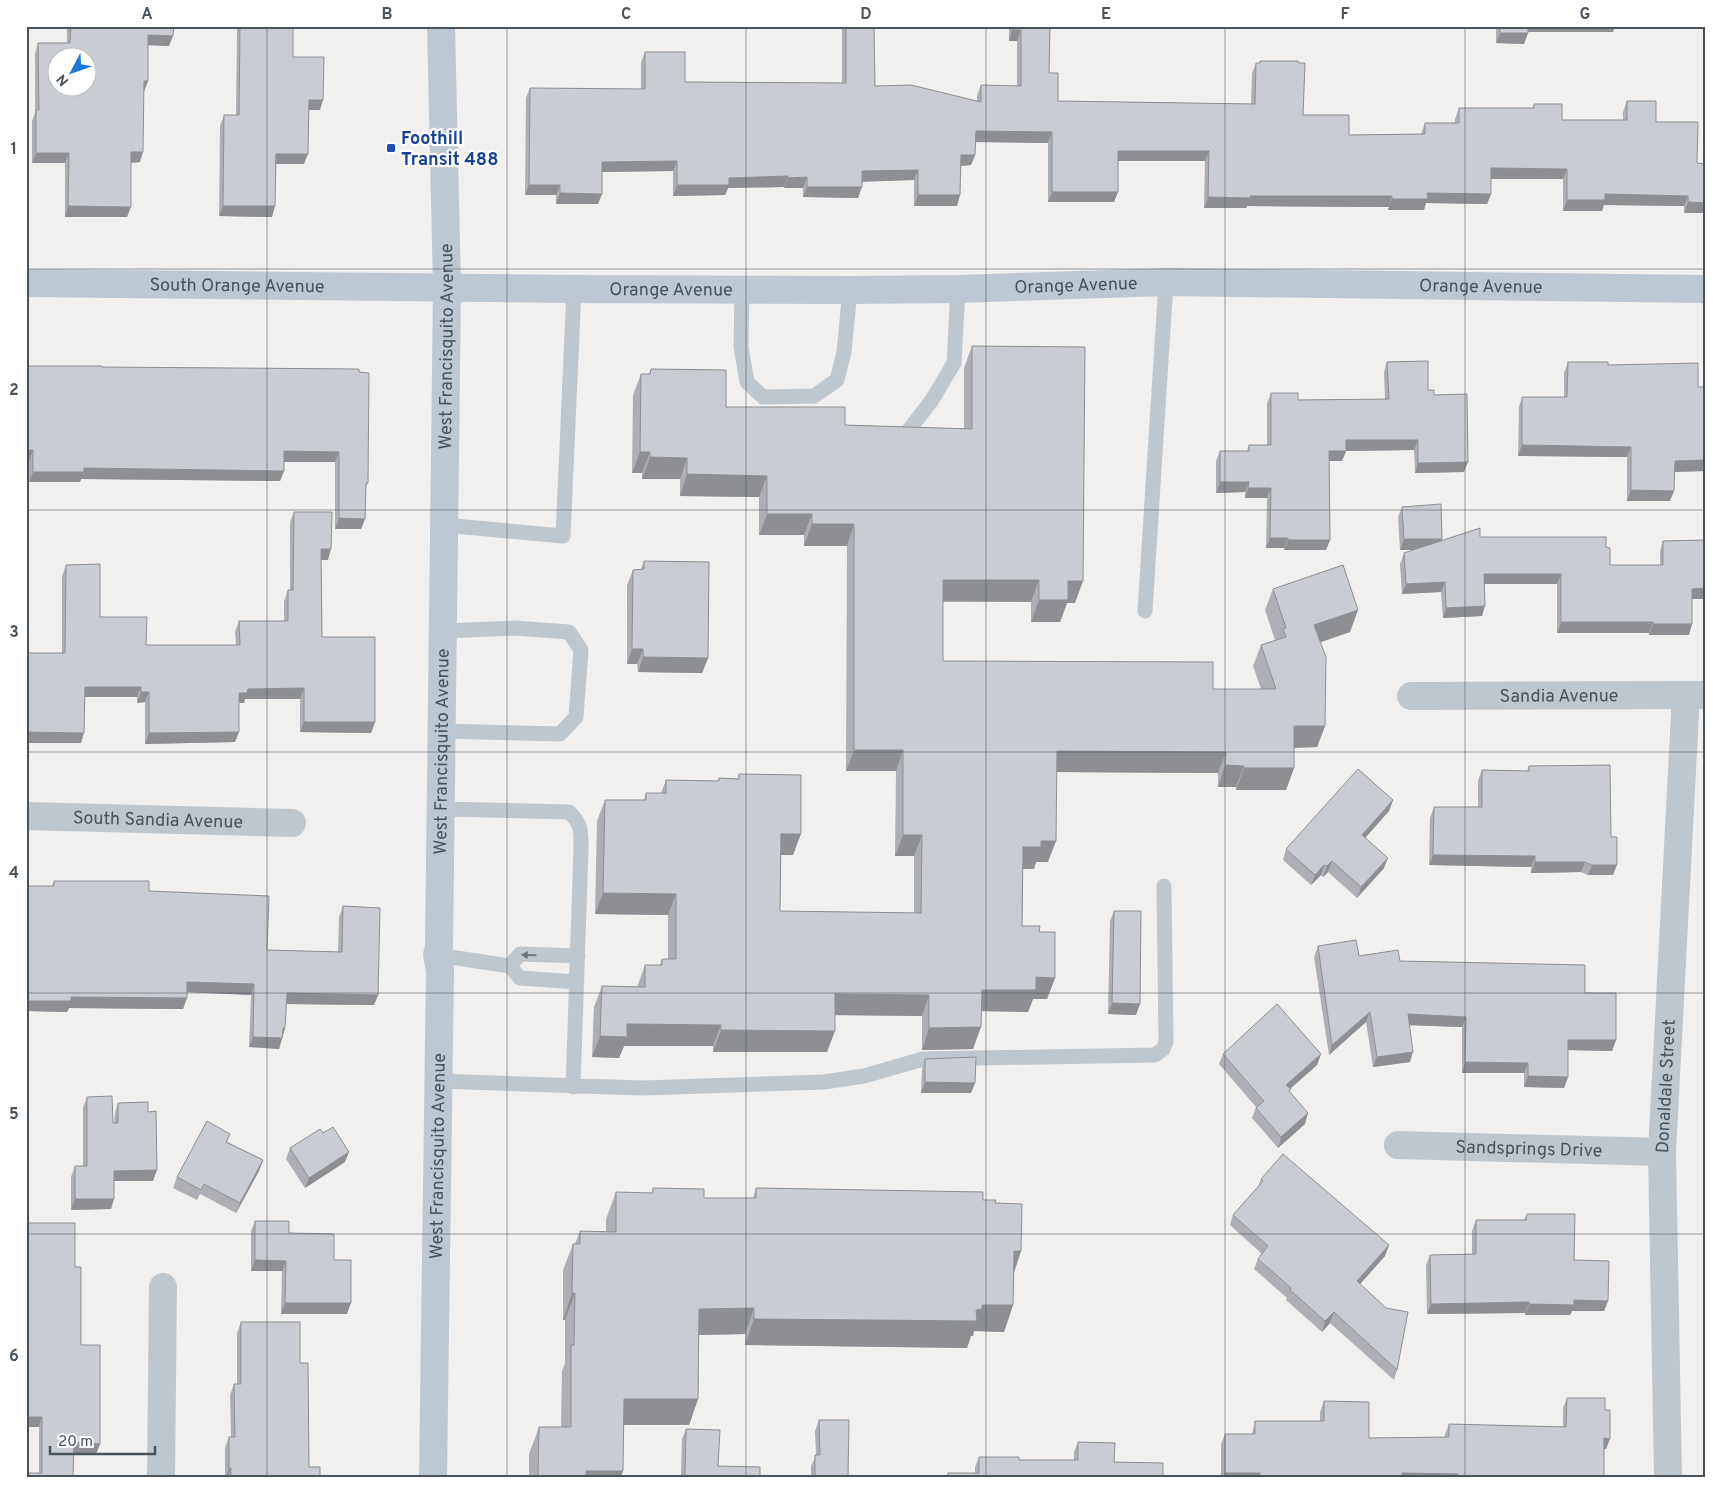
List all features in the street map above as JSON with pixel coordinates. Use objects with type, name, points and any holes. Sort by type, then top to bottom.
[{"type":"street","name":"West Francisquito Avenue","points":[[433,1477],[436,1151],[440,970],[437,955],[439,946],[447,288],[441,26]]},
{"type":"street","name":"Orange Avenue","points":[[447,288],[850,290],[958,289],[1166,282],[1706,289]]},
{"type":"street","name":"South Orange Avenue","points":[[26,283],[447,288]]},
{"type":"street","name":"Sandia Avenue","points":[[1411,696],[1696,695]]},
{"type":"street","name":"Donaldale Street","points":[[1668,1477],[1662,1152],[1696,695]]},
{"type":"street","name":"South Sandia Avenue","points":[[26,816],[292,823]]},
{"type":"street","name":"Sandsprings Drive","points":[[1398,1145],[1662,1152]]},
{"type":"street","points":[[161,1477],[163,1287]]},
{"type":"lane","points":[[1145,611],[1166,282]]},
{"type":"lane","points":[[444,525],[563,536],[574,289]]},
{"type":"lane","points":[[902,439],[932,400],[954,363],[958,289]]},
{"type":"lane","points":[[742,290],[741,348],[747,382],[763,397],[814,396],[837,380],[844,352],[850,290]]},
{"type":"lane","points":[[442,731],[560,734],[576,717],[581,650],[569,632],[514,628],[443,631]]},
{"type":"lane","points":[[441,808],[569,812],[578,820],[582,835],[582,849],[573,1087]]},
{"type":"lane","points":[[438,1081],[642,1088],[824,1082],[864,1076],[923,1059],[1155,1055],[1163,1049],[1166,1042],[1164,886]]},
{"type":"lane","points":[[510,966],[520,954],[578,956]]},
{"type":"lane","points":[[437,955],[510,966],[520,978],[577,982]]},
{"type":"building","points":[[71,26],[174,26],[173,36],[148,35],[148,81],[144,81],[143,152],[131,152],[131,207],[68,206],[69,153],[36,153],[36,110],[39,110],[38,43],[70,43]]},
{"type":"building","points":[[240,26],[293,26],[293,57],[324,57],[323,100],[309,100],[308,154],[276,154],[275,206],[223,206],[224,115],[239,115]]},
{"type":"building","points":[[846,26],[874,26],[875,86],[911,85],[981,102],[981,85],[1021,86],[1021,30],[1012,30],[1012,26],[1050,26],[1049,73],[1058,73],[1058,101],[1255,104],[1256,63],[1260,63],[1260,61],[1298,61],[1299,63],[1305,63],[1303,115],[1349,115],[1349,135],[1425,134],[1425,123],[1459,123],[1459,108],[1534,108],[1534,104],[1562,104],[1562,120],[1627,120],[1627,101],[1656,101],[1656,122],[1698,122],[1697,163],[1706,164],[1706,203],[1688,202],[1688,196],[1605,194],[1605,200],[1567,200],[1567,169],[1491,168],[1491,194],[1427,193],[1428,199],[1392,199],[1392,196],[1208,197],[1209,151],[1118,151],[1118,192],[1052,192],[1052,132],[976,131],[975,155],[961,155],[960,195],[918,195],[918,170],[862,171],[862,187],[807,187],[807,177],[788,178],[788,176],[729,178],[729,185],[677,185],[677,161],[602,162],[602,194],[560,193],[560,185],[529,185],[530,88],[645,89],[645,52],[685,52],[685,82],[846,83]]},
{"type":"building","points":[[1500,26],[1528,26],[1528,33],[1500,33]]},
{"type":"building","points":[[972,346],[1085,347],[1083,581],[1068,581],[1068,600],[1039,600],[1039,580],[943,580],[943,661],[1213,662],[1213,689],[1276,689],[1261,645],[1286,637],[1283,629],[1286,628],[1273,589],[1343,565],[1358,610],[1314,625],[1326,657],[1325,726],[1294,726],[1294,768],[1244,768],[1244,766],[1225,765],[1226,752],[1057,751],[1056,841],[1041,841],[1041,847],[1023,847],[1022,926],[1040,926],[1039,932],[1055,932],[1055,978],[1036,977],[1036,990],[982,990],[981,1027],[929,1028],[929,995],[835,994],[835,1031],[721,1030],[721,1025],[627,1024],[627,1037],[600,1036],[602,986],[645,987],[645,965],[662,965],[662,959],[676,959],[676,894],[603,893],[605,800],[646,800],[646,793],[666,793],[666,780],[719,781],[719,778],[739,779],[739,774],[801,775],[801,834],[781,834],[780,911],[921,913],[922,835],[903,835],[903,750],[854,750],[854,524],[812,524],[812,514],[767,514],[767,476],[687,474],[687,458],[650,457],[650,452],[640,452],[641,374],[650,374],[651,369],[726,370],[726,407],[845,407],[845,425],[972,429]]},
{"type":"building","points":[[1428,361],[1428,390],[1434,390],[1434,395],[1467,394],[1468,462],[1418,463],[1418,440],[1346,440],[1346,451],[1329,451],[1330,540],[1270,538],[1271,488],[1248,488],[1249,482],[1220,482],[1220,451],[1249,451],[1249,445],[1271,445],[1271,393],[1298,393],[1298,400],[1389,399],[1387,362]]},
{"type":"building","points":[[1568,362],[1608,362],[1608,365],[1698,363],[1698,387],[1706,387],[1706,460],[1675,461],[1674,491],[1631,490],[1631,447],[1522,445],[1522,397],[1567,397]]},
{"type":"building","points":[[26,366],[359,369],[359,372],[369,373],[368,483],[366,483],[365,519],[339,518],[339,452],[284,451],[284,471],[84,468],[84,472],[33,472],[33,450],[26,450]]},
{"type":"building","points":[[1441,504],[1442,539],[1404,539],[1402,507]]},
{"type":"building","points":[[294,512],[332,512],[331,549],[321,549],[322,637],[375,637],[375,722],[304,722],[304,688],[248,689],[247,693],[239,693],[239,732],[149,733],[149,692],[141,692],[141,687],[85,687],[84,733],[26,732],[26,653],[65,653],[66,565],[100,564],[100,617],[147,617],[146,645],[240,645],[239,621],[288,621],[288,590],[293,590]]},
{"type":"building","points":[[1480,528],[1480,537],[1606,537],[1606,547],[1610,548],[1610,565],[1663,565],[1663,541],[1706,540],[1706,588],[1692,589],[1692,624],[1653,624],[1653,622],[1561,622],[1561,574],[1484,574],[1485,606],[1446,608],[1445,582],[1406,584],[1404,553]]},
{"type":"building","points":[[644,561],[709,562],[708,658],[643,657],[643,649],[632,649],[633,570],[644,569]]},
{"type":"building","points":[[1610,765],[1611,837],[1617,837],[1617,865],[1592,865],[1585,862],[1535,862],[1535,856],[1433,855],[1434,807],[1482,807],[1482,770],[1529,771],[1529,766]]},
{"type":"building","points":[[1358,769],[1393,800],[1362,835],[1388,858],[1361,887],[1332,861],[1327,866],[1324,865],[1315,875],[1286,849]]},
{"type":"building","points":[[54,881],[149,881],[149,891],[269,896],[267,950],[342,952],[343,906],[380,908],[378,995],[287,993],[285,1028],[283,1028],[282,1038],[253,1037],[254,984],[187,982],[187,998],[71,997],[71,1001],[26,1001],[26,886],[54,886]]},
{"type":"building","points":[[1114,911],[1141,911],[1140,1004],[1112,1003]]},
{"type":"building","points":[[1356,940],[1359,956],[1398,950],[1400,961],[1585,965],[1585,993],[1616,993],[1616,1040],[1568,1040],[1568,1077],[1528,1076],[1528,1063],[1465,1062],[1466,1017],[1408,1014],[1413,1052],[1377,1057],[1370,1012],[1332,1045],[1318,946]]},
{"type":"building","points":[[1277,1004],[1321,1054],[1286,1085],[1308,1113],[1281,1137],[1256,1108],[1264,1101],[1223,1054]]},
{"type":"building","points":[[976,1057],[975,1083],[925,1082],[925,1059]]},
{"type":"building","points":[[112,1096],[113,1123],[118,1123],[118,1103],[148,1102],[148,1112],[156,1111],[157,1170],[114,1171],[114,1199],[75,1199],[75,1166],[87,1166],[87,1097]]},
{"type":"building","points":[[207,1121],[230,1134],[226,1142],[263,1160],[240,1203],[204,1184],[201,1190],[177,1177]]},
{"type":"building","points":[[333,1127],[349,1152],[309,1178],[290,1148],[320,1129],[323,1133]]},
{"type":"building","points":[[1283,1154],[1389,1245],[1357,1281],[1386,1308],[1408,1312],[1397,1370],[1334,1312],[1325,1321],[1290,1290],[1291,1288],[1258,1259],[1268,1246],[1233,1215],[1263,1181],[1261,1179]]},
{"type":"building","points":[[653,1188],[704,1189],[704,1198],[756,1198],[756,1188],[983,1192],[983,1200],[996,1200],[995,1203],[1022,1204],[1021,1251],[1014,1251],[1013,1305],[982,1305],[982,1309],[976,1310],[977,1321],[754,1319],[754,1308],[699,1309],[698,1399],[624,1399],[623,1471],[586,1471],[586,1477],[538,1477],[539,1427],[571,1427],[571,1345],[574,1345],[575,1293],[572,1293],[573,1244],[580,1244],[580,1231],[616,1232],[616,1192],[653,1193]]},
{"type":"building","points":[[1527,1214],[1575,1214],[1574,1260],[1609,1261],[1608,1301],[1574,1300],[1574,1305],[1529,1304],[1529,1302],[1431,1304],[1430,1255],[1476,1254],[1476,1220],[1526,1220]]},
{"type":"building","points":[[255,1221],[289,1221],[289,1233],[334,1234],[334,1260],[351,1260],[351,1303],[285,1303],[286,1261],[255,1260]]},
{"type":"building","points":[[26,1223],[75,1223],[75,1267],[81,1267],[81,1345],[100,1345],[100,1444],[74,1442],[73,1477],[26,1477],[26,1473],[42,1473],[42,1417],[26,1417]]},
{"type":"building","points":[[241,1322],[300,1322],[300,1363],[308,1363],[309,1467],[320,1467],[320,1477],[231,1477],[231,1468],[229,1468],[229,1437],[235,1437],[234,1384],[241,1384]]},
{"type":"building","points":[[1567,1398],[1605,1398],[1605,1410],[1610,1410],[1610,1439],[1604,1438],[1604,1477],[1458,1477],[1458,1474],[1402,1473],[1402,1477],[1260,1477],[1260,1473],[1225,1473],[1225,1434],[1255,1434],[1255,1421],[1324,1421],[1324,1401],[1369,1402],[1369,1438],[1449,1437],[1449,1424],[1566,1427]]},
{"type":"building","points":[[819,1420],[849,1420],[848,1477],[815,1477],[815,1455],[820,1455]]},
{"type":"building","points":[[686,1429],[720,1430],[718,1466],[760,1467],[760,1477],[685,1477]]},
{"type":"building","points":[[1078,1442],[1115,1443],[1114,1462],[1163,1463],[1163,1477],[948,1477],[948,1473],[979,1473],[979,1457],[1019,1457],[1019,1460],[1078,1460]]},
{"type":"place","name":"Foothill Transit 488","points":[[391,148]]}]
